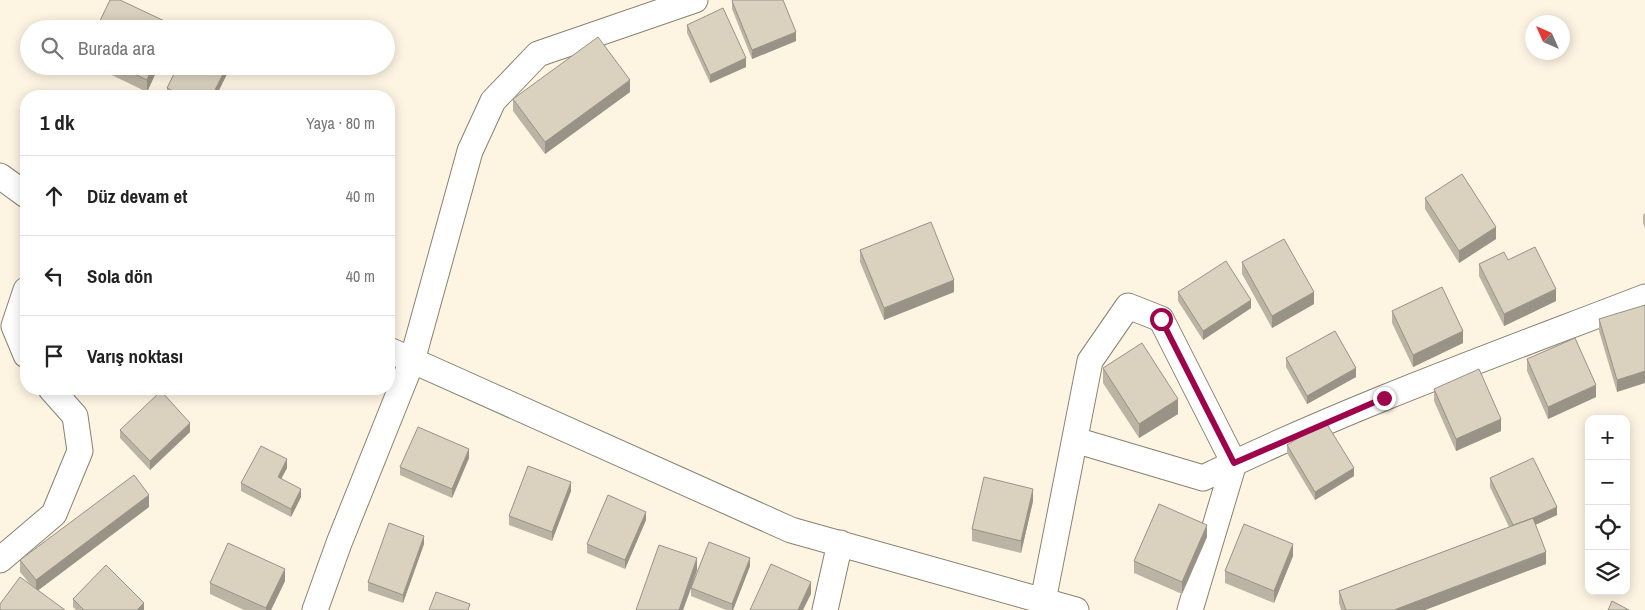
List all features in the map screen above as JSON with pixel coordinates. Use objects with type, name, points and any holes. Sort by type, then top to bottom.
[{"type":"street","points":[[315,610],[339,543],[412,361],[470,151],[493,101],[538,54],[695,0]]},
{"type":"street","points":[[0,176],[20,191]]},
{"type":"street","points":[[1075,440],[1203,478],[1384,398],[1645,297]]},
{"type":"street","points":[[1043,601],[1090,361],[1128,306],[1161,319],[1234,463],[1190,610]]},
{"type":"street","points":[[20,308],[14,326],[20,340]]},
{"type":"street","points":[[395,353],[791,530],[1076,610]]},
{"type":"street","points":[[0,560],[54,514],[80,451],[75,416],[56,395]]},
{"type":"street","points":[[826,610],[840,543]]},
{"type":"building","points":[[110,0],[120,0],[162,20],[100,20]]},
{"type":"building","points":[[733,0],[783,0],[796,32],[752,50]]},
{"type":"building","points":[[723,8],[746,58],[710,75],[687,25]]},
{"type":"building","points":[[598,37],[630,80],[545,142],[513,99]]},
{"type":"building","points":[[137,75],[149,75],[147,80]]},
{"type":"building","points":[[174,75],[222,75],[215,90],[171,90],[167,88]]},
{"type":"building","points":[[1462,174],[1496,227],[1459,251],[1425,198]]},
{"type":"building","points":[[931,222],[954,280],[884,308],[860,250]]},
{"type":"building","points":[[1284,239],[1314,292],[1272,316],[1242,262]]},
{"type":"building","points":[[1535,247],[1556,289],[1504,314],[1479,264],[1504,252],[1508,260]]},
{"type":"building","points":[[1226,261],[1251,300],[1203,331],[1178,292]]},
{"type":"building","points":[[1442,287],[1463,331],[1413,355],[1392,311]]},
{"type":"building","points":[[1645,305],[1645,371],[1617,380],[1599,319]]},
{"type":"building","points":[[1335,331],[1356,368],[1307,396],[1286,358]]},
{"type":"building","points":[[1575,338],[1596,385],[1548,407],[1527,359]]},
{"type":"building","points":[[1142,343],[1178,399],[1139,424],[1103,368]]},
{"type":"building","points":[[1479,369],[1501,419],[1456,439],[1434,389]]},
{"type":"building","points":[[157,395],[165,395],[190,423],[150,461],[120,430]]},
{"type":"building","points":[[1325,421],[1354,468],[1315,492],[1287,445]]},
{"type":"building","points":[[418,427],[469,449],[452,489],[400,467]]},
{"type":"building","points":[[261,446],[287,459],[278,477],[301,489],[291,509],[241,483]]},
{"type":"building","points":[[1533,458],[1557,507],[1513,525],[1490,478]]},
{"type":"building","points":[[528,466],[571,482],[552,532],[509,516]]},
{"type":"building","points":[[134,475],[149,495],[36,580],[20,560]]},
{"type":"building","points":[[984,477],[1033,489],[1021,541],[972,529]]},
{"type":"building","points":[[608,495],[646,512],[625,560],[587,544]]},
{"type":"building","points":[[1159,504],[1207,525],[1182,582],[1134,561]]},
{"type":"building","points":[[1533,518],[1546,552],[1394,610],[1346,610],[1339,591]]},
{"type":"building","points":[[389,523],[424,536],[403,595],[368,582]]},
{"type":"building","points":[[1244,524],[1293,544],[1274,591],[1225,571]]},
{"type":"building","points":[[709,542],[750,558],[732,604],[691,588]]},
{"type":"building","points":[[228,543],[285,569],[266,608],[210,583]]},
{"type":"building","points":[[659,545],[697,558],[679,610],[636,610]]},
{"type":"building","points":[[771,564],[811,582],[798,610],[750,610]]},
{"type":"building","points":[[106,565],[144,603],[137,610],[84,610],[73,599]]},
{"type":"building","points":[[20,577],[65,610],[0,610],[0,604]]},
{"type":"building","points":[[436,592],[470,604],[468,610],[429,610]]},
{"type":"building","points":[[1612,601],[1629,610],[1608,610]]},
{"type":"route","points":[[1161,319],[1234,463],[1384,398]]}]
